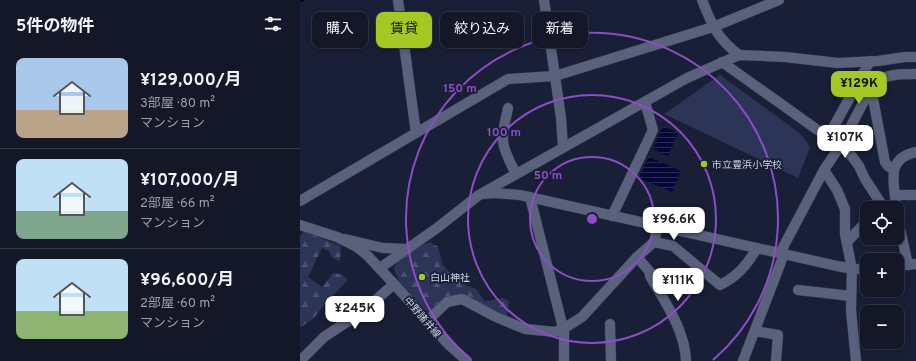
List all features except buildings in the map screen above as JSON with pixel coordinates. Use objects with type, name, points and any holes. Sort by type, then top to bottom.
[{"type":"street","points":[[398,0],[416,133]]},
{"type":"street","points":[[544,0],[561,118],[563,147]]},
{"type":"street","points":[[702,0],[713,27],[728,46],[738,55]]},
{"type":"street","points":[[300,201],[508,79],[555,76],[713,27],[779,0]]},
{"type":"street","points":[[380,268],[437,228],[480,195],[687,78],[738,55],[785,57],[838,62],[916,57]]},
{"type":"street","points":[[828,137],[870,61]]},
{"type":"street","points":[[722,62],[841,145],[859,166],[878,201]]},
{"type":"street","points":[[744,361],[782,254],[824,170],[841,145],[874,82],[881,78],[896,74],[916,74]]},
{"type":"street","points":[[871,88],[885,162],[893,169]]},
{"type":"street","points":[[612,216],[653,130],[645,102]]},
{"type":"street","points":[[508,108],[503,142],[515,175],[515,186],[525,196],[563,329],[564,361]]},
{"type":"street","points":[[895,201],[893,169],[897,161],[904,156],[916,152]]},
{"type":"street","points":[[824,170],[837,190],[845,210],[845,234],[852,269],[851,310],[856,361]]},
{"type":"street","points":[[480,195],[494,193],[525,196],[782,254],[852,269],[860,269]]},
{"type":"street","points":[[888,201],[895,195],[916,195]]},
{"type":"street","name":"中野諸井線","points":[[300,225],[337,237],[357,247],[380,268],[447,343],[467,361]]},
{"type":"street","points":[[427,321],[447,302],[462,298],[496,317],[525,329],[555,332],[563,329],[582,317],[654,242],[658,226]]},
{"type":"street","points":[[846,242],[860,228]]},
{"type":"street","points":[[337,237],[383,248],[408,249]]},
{"type":"street","points":[[904,241],[912,264]]},
{"type":"street","points":[[654,242],[674,246],[720,285],[731,279],[746,265],[757,248]]},
{"type":"street","points":[[638,257],[650,272],[650,276],[671,312],[686,348],[686,361]]},
{"type":"street","points":[[300,361],[324,337],[362,312],[394,284]]},
{"type":"street","points":[[798,290],[851,296]]},
{"type":"street","points":[[610,324],[612,361]]},
{"type":"street","points":[[755,331],[778,335],[776,361]]},
{"type":"green space","points":[[720,75],[801,134],[810,147],[798,178],[664,114]]},
{"type":"green space","points":[[304,231],[341,246],[340,262],[332,257],[329,251],[322,248],[308,277],[322,287],[333,273],[341,274],[348,280],[323,306],[314,318],[301,327],[300,236]]},
{"type":"green space","points":[[430,242],[438,247],[443,265],[451,274],[465,285],[476,289],[485,301],[503,298],[509,301],[507,316],[462,299],[434,315],[409,301],[394,270],[400,254]]},
{"type":"shaded area","points":[[663,126],[678,133],[668,156],[653,149]]},
{"type":"shaded area","points":[[649,157],[681,171],[672,192],[639,178]]},
{"type":"place","name":"市立豊浜小学校","points":[[704,164]]},
{"type":"place","name":"白山神社","points":[[422,277]]}]
